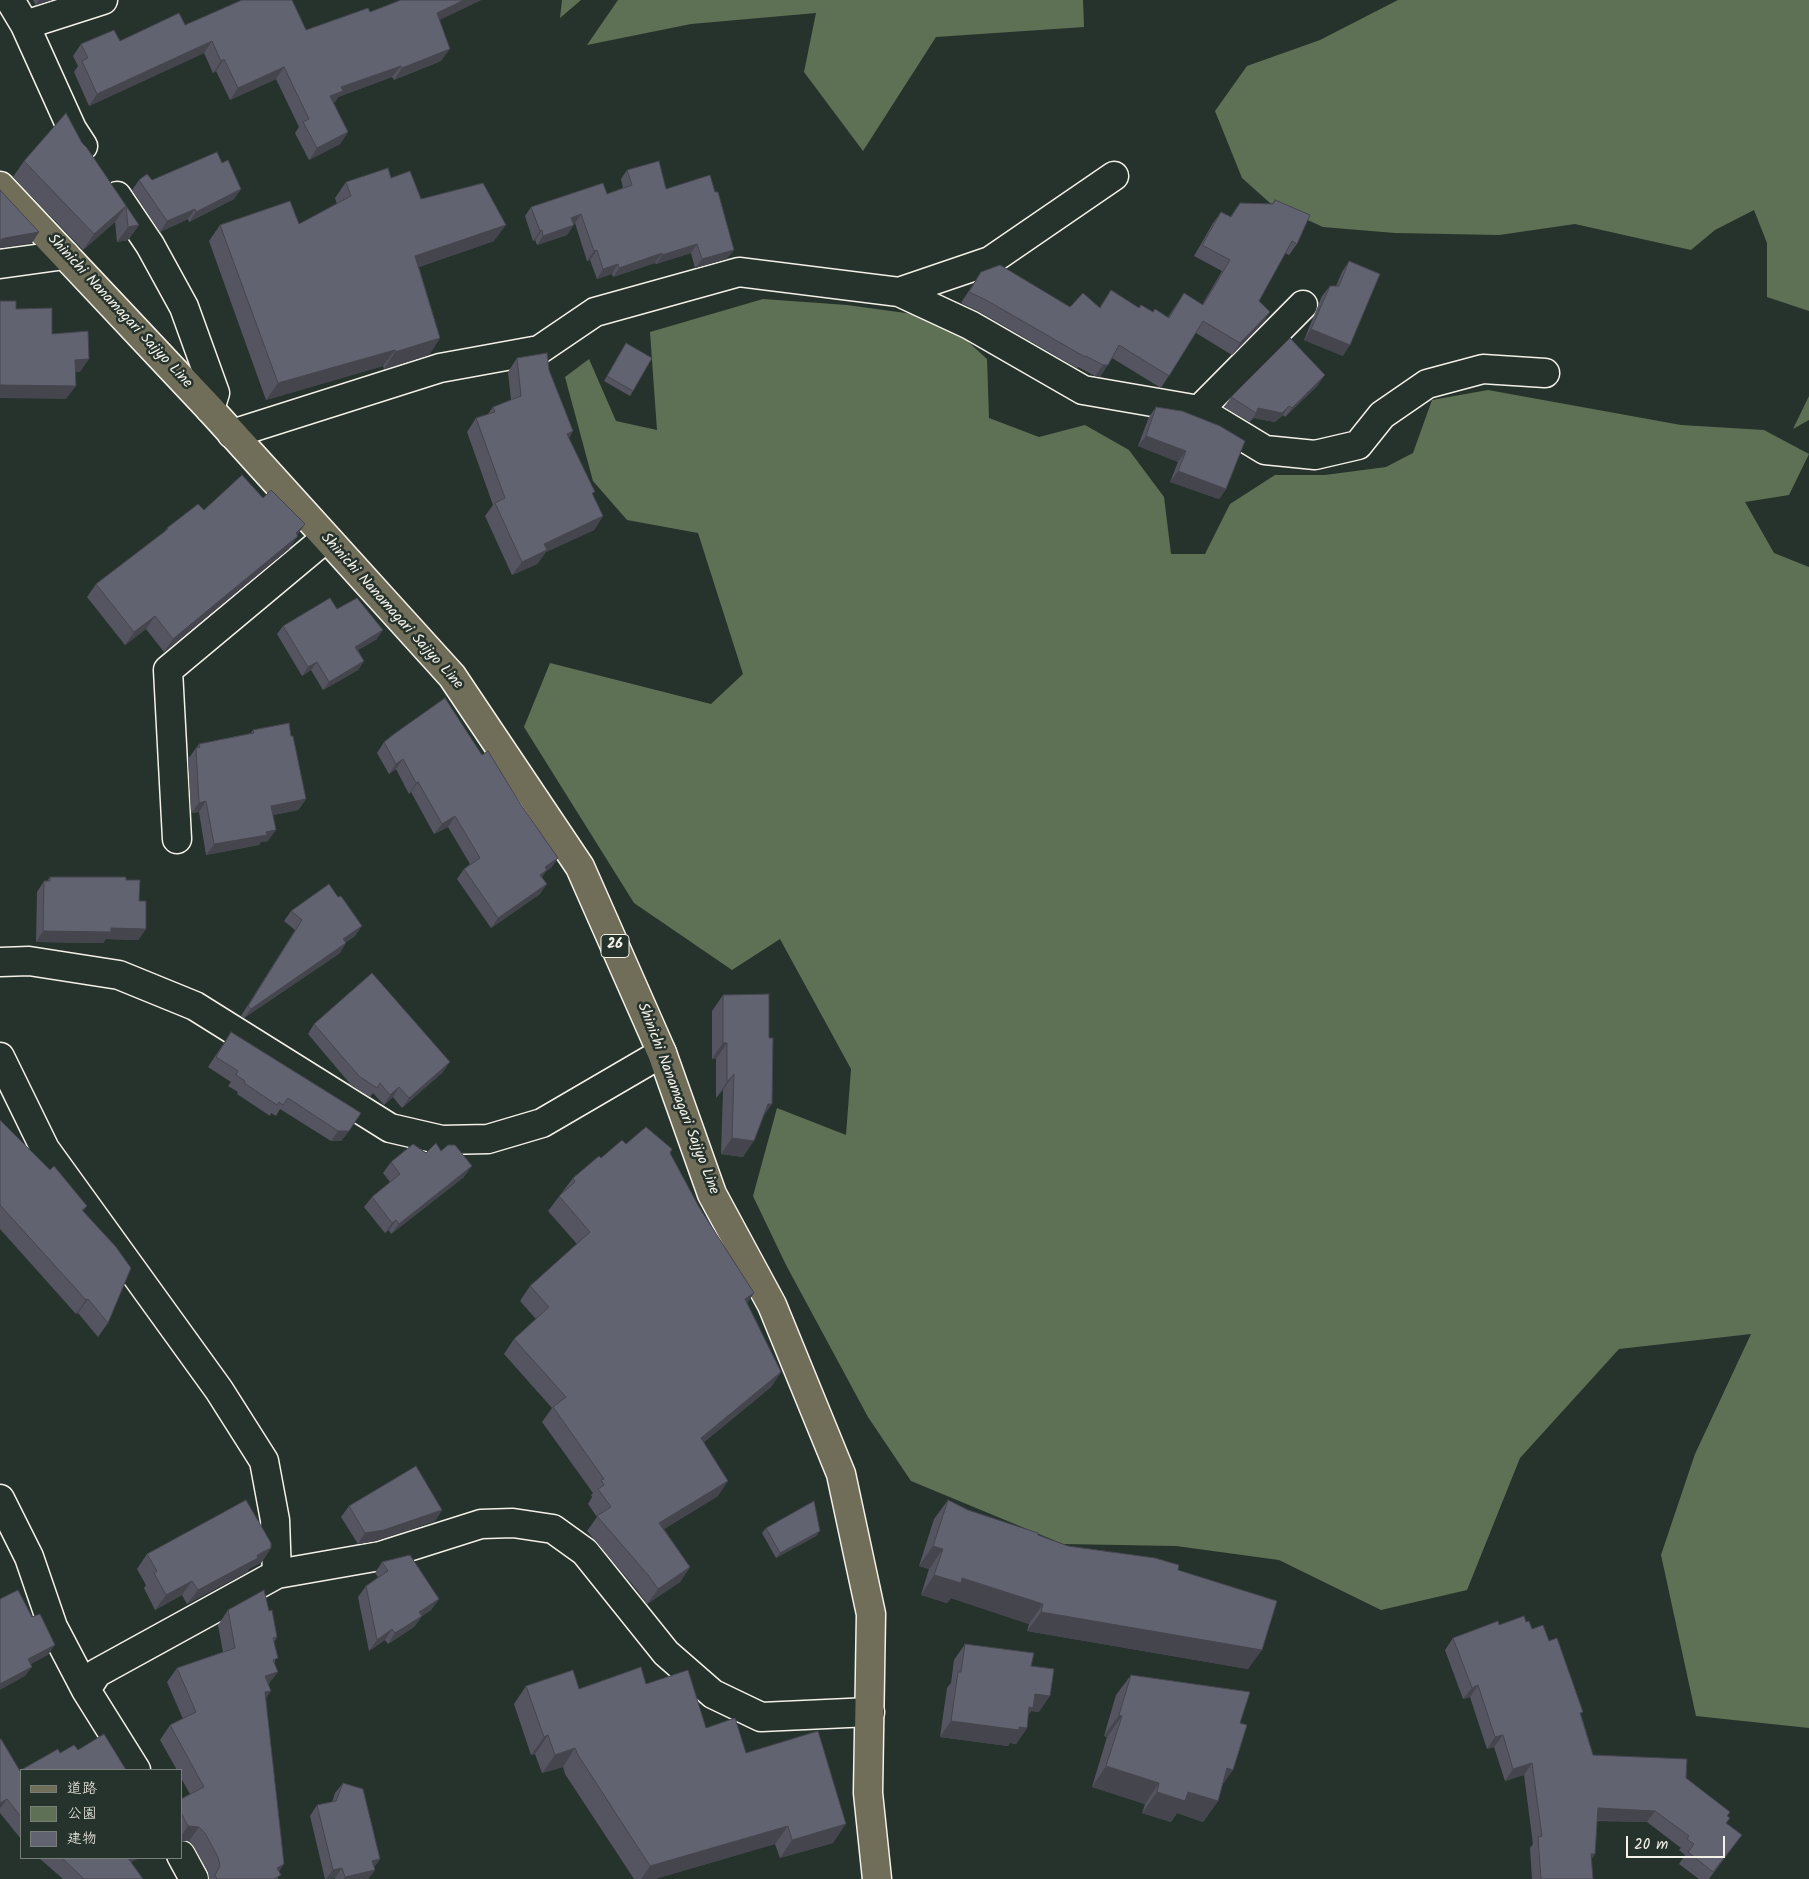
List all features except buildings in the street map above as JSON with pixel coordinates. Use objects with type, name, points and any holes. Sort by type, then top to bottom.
[{"type":"main road","name":"Shinichi Nanamagari Saijyo Line","points":[[0,186],[210,409],[452,676],[580,867],[662,1054],[712,1194],[772,1305],[841,1474],[871,1614],[868,1794],[877,1879]]},
{"type":"street","points":[[10,0],[25,25],[72,129],[150,245],[184,307],[215,394],[210,409]]},
{"type":"street","points":[[25,25],[102,0]]},
{"type":"street","points":[[899,292],[990,261],[1114,176]]},
{"type":"street","points":[[0,264],[65,255]]},
{"type":"street","points":[[232,434],[440,368],[540,350],[595,312],[739,272],[899,292],[970,326],[1083,390],[1199,410],[1265,450],[1315,455],[1358,445],[1382,415],[1427,384],[1483,369],[1545,373]]},
{"type":"street","points":[[1199,410],[1303,305]]},
{"type":"street","points":[[177,839],[168,670],[326,538]]},
{"type":"street","points":[[0,962],[29,961],[119,975],[195,1006],[390,1128],[442,1140],[488,1139],[542,1123],[662,1054]]},
{"type":"street","points":[[0,1057],[45,1149],[220,1390],[264,1461],[275,1520],[276,1574]]},
{"type":"street","points":[[0,1499],[29,1558],[53,1627],[86,1690],[135,1769]]},
{"type":"street","points":[[86,1690],[97,1673],[276,1574],[380,1556],[481,1524],[513,1522],[553,1530],[585,1552],[666,1653],[713,1694],[761,1717],[870,1712]]},
{"type":"street","points":[[182,1857],[194,1879]]},
{"type":"green space","points":[[562,0],[581,0],[560,18]]},
{"type":"green space","points":[[618,0],[1083,0],[1084,27],[936,37],[863,151],[804,72],[816,13],[691,24],[587,45]]},
{"type":"green space","points":[[1398,0],[1809,0],[1809,311],[1767,297],[1767,243],[1754,210],[1715,230],[1691,250],[1575,224],[1499,235],[1395,233],[1323,227],[1270,203],[1242,178],[1215,111],[1247,66],[1320,40]]},
{"type":"green space","points":[[763,299],[847,305],[942,318],[987,359],[989,418],[1039,437],[1085,425],[1129,450],[1164,497],[1171,554],[1205,554],[1230,504],[1275,475],[1325,475],[1386,467],[1413,453],[1432,400],[1488,390],[1681,425],[1764,430],[1809,454],[1789,495],[1745,502],[1774,553],[1809,567],[1809,1728],[1696,1716],[1661,1555],[1695,1454],[1751,1334],[1619,1349],[1520,1458],[1467,1590],[1381,1610],[1279,1560],[1176,1546],[1063,1544],[911,1481],[868,1417],[786,1265],[753,1196],[777,1108],[846,1135],[851,1069],[780,939],[732,970],[634,903],[524,727],[550,663],[711,704],[743,674],[698,533],[627,520],[593,481],[565,377],[589,359],[616,421],[657,430],[650,332]]},
{"type":"green space","points":[[1809,396],[1809,420],[1793,429]]}]
